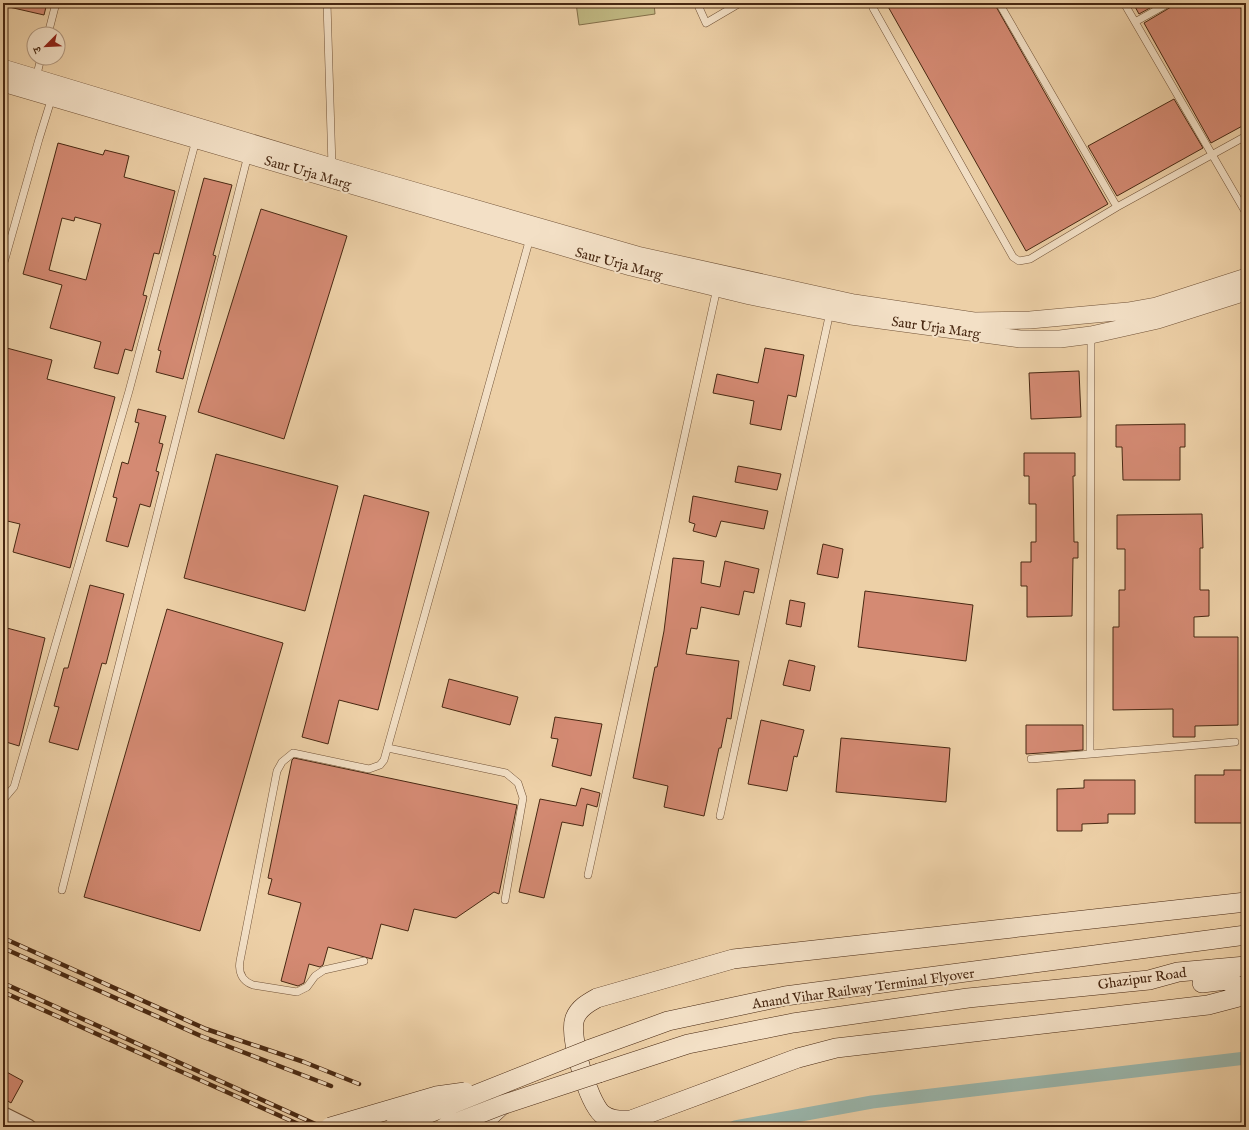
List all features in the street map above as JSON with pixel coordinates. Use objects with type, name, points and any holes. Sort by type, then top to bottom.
[{"type":"main road","points":[[1246,902],[733,959],[597,998],[580,1011],[575,1019],[573,1030],[589,1096],[595,1106],[611,1119],[631,1120],[798,1058],[836,1048],[1208,1005],[1246,995]]},
{"type":"main road","name":"Anand Vihar Railway Terminal Flyover","points":[[394,1127],[588,1050],[668,1021],[786,996],[1246,935]]},
{"type":"main road","name":"Ghazipur Road","points":[[1037,991],[1149,980],[1178,972],[1246,966]]},
{"type":"main road","points":[[1149,980],[1178,985],[1226,980],[1246,990]]},
{"type":"main road","name":"Anand Vihar Railway Terminal Flyover","points":[[445,1127],[502,1105],[688,1044],[793,1023],[968,998],[1037,991]]},
{"type":"main road","name":"Anand Vihar Railway Terminal Flyover","points":[[330,1127],[436,1096],[492,1088]]},
{"type":"main road","name":"Anand Vihar Railway Terminal Flyover","points":[[478,1127],[502,1105]]},
{"type":"street","name":"Saur Urja Marg","points":[[3,68],[36,78],[54,90]]},
{"type":"street","name":"Saur Urja Marg","points":[[3,83],[54,90],[331,173],[530,237],[631,267],[717,288],[769,292],[967,320],[1030,320],[1128,311],[1156,306],[1246,277]]},
{"type":"street","name":"Saur Urja Marg","points":[[150,119],[196,139],[248,155],[331,173],[637,255],[769,292],[830,312],[1020,339],[1060,339],[1090,335],[1158,320],[1246,292]]},
{"type":"street","points":[[3,1114],[29,1127]]},
{"type":"lane","points":[[50,26],[56,3]]},
{"type":"lane","points":[[327,3],[331,173]]},
{"type":"lane","points":[[697,3],[706,23],[740,3]]},
{"type":"lane","points":[[874,3],[873,8],[1013,258],[1019,261],[1030,259],[1117,207],[1246,136]]},
{"type":"lane","points":[[1001,3],[1117,207]]},
{"type":"lane","points":[[1124,3],[1246,213]]},
{"type":"lane","points":[[1135,22],[1169,3]]},
{"type":"lane","points":[[36,78],[39,66]]},
{"type":"lane","points":[[3,266],[54,90]]},
{"type":"lane","points":[[3,800],[14,787],[19,772],[129,391],[196,139]]},
{"type":"lane","points":[[62,890],[248,155]]},
{"type":"lane","points":[[364,961],[324,970],[306,987],[297,992],[246,982],[239,968],[277,771],[282,762],[293,754],[369,769],[380,765],[384,760],[530,237]]},
{"type":"lane","points":[[588,875],[717,288]]},
{"type":"lane","points":[[720,816],[830,312]]},
{"type":"lane","points":[[1090,335],[1090,754]]},
{"type":"lane","points":[[1031,759],[1235,742]]},
{"type":"lane","points":[[388,748],[506,773],[518,783],[523,798],[505,900]]},
{"type":"shaded area","points":[[576,3],[654,3],[655,14],[579,25]]},
{"type":"building","points":[[9,3],[47,3],[44,15],[9,7]]},
{"type":"building","points":[[886,3],[994,3],[1108,204],[1026,251]]},
{"type":"building","points":[[1133,3],[1159,3],[1139,14]]},
{"type":"building","points":[[1174,3],[1238,3],[1246,17],[1246,124],[1211,143],[1144,23],[1171,7]]},
{"type":"building","points":[[1174,99],[1203,148],[1117,196],[1088,146]]},
{"type":"building","points":[[58,143],[103,155],[105,150],[129,156],[124,177],[175,191],[159,254],[154,253],[143,295],[147,296],[132,351],[125,349],[118,374],[94,368],[101,342],[50,328],[62,285],[23,274]],"holes":[[[75,217],[101,224],[86,280],[49,270],[62,218],[74,221]]]},
{"type":"building","points":[[204,178],[232,185],[213,255],[216,256],[183,379],[156,372],[161,351],[158,350]]},
{"type":"building","points":[[261,209],[347,236],[284,439],[198,412]]},
{"type":"building","points":[[3,347],[52,360],[47,379],[115,397],[70,568],[13,552],[20,524],[3,520]]},
{"type":"building","points":[[765,348],[804,355],[796,397],[788,395],[781,430],[750,424],[754,401],[713,393],[717,374],[758,383]]},
{"type":"building","points":[[1079,371],[1081,417],[1031,419],[1029,373]]},
{"type":"building","points":[[138,409],[166,416],[159,443],[163,444],[156,471],[159,472],[150,507],[140,504],[128,547],[106,541],[117,498],[113,497],[122,462],[128,464],[139,423],[135,422]]},
{"type":"building","points":[[1185,424],[1185,447],[1180,447],[1180,480],[1123,480],[1122,447],[1116,447],[1116,425]]},
{"type":"building","points":[[1024,453],[1075,453],[1075,476],[1073,476],[1074,542],[1078,542],[1078,558],[1073,558],[1072,616],[1027,617],[1027,586],[1021,586],[1021,562],[1031,562],[1031,542],[1036,542],[1036,504],[1029,504],[1029,476],[1024,476]]},
{"type":"building","points":[[216,454],[338,486],[305,611],[184,578]]},
{"type":"building","points":[[738,466],[781,474],[777,490],[735,482]]},
{"type":"building","points":[[364,495],[429,512],[378,710],[339,700],[328,744],[302,737]]},
{"type":"building","points":[[693,496],[768,511],[764,529],[721,521],[716,537],[693,531],[695,524],[689,522]]},
{"type":"building","points":[[1202,514],[1203,548],[1200,548],[1200,590],[1209,590],[1209,616],[1194,617],[1194,637],[1238,637],[1238,725],[1195,726],[1195,737],[1173,737],[1173,709],[1113,710],[1113,627],[1119,627],[1119,590],[1125,590],[1125,549],[1117,549],[1117,515]]},
{"type":"building","points":[[823,544],[843,549],[838,578],[817,574]]},
{"type":"building","points":[[673,558],[704,561],[701,583],[720,587],[725,561],[759,569],[754,593],[744,591],[739,615],[701,607],[697,629],[691,628],[686,654],[739,661],[731,719],[727,718],[704,816],[664,807],[668,786],[633,778],[655,667],[657,667],[664,631]]},
{"type":"building","points":[[90,585],[124,594],[106,664],[102,663],[78,750],[49,742],[59,707],[54,706],[64,668],[68,668]]},
{"type":"building","points":[[865,591],[973,605],[966,661],[858,647]]},
{"type":"building","points":[[790,600],[805,603],[801,627],[786,624]]},
{"type":"building","points":[[167,609],[283,643],[200,931],[84,897]]},
{"type":"building","points":[[3,627],[45,638],[19,746],[3,741]]},
{"type":"building","points":[[789,660],[815,666],[810,691],[783,685]]},
{"type":"building","points":[[449,679],[518,697],[510,725],[442,707]]},
{"type":"building","points":[[555,717],[602,724],[591,776],[552,766],[558,739],[551,738]]},
{"type":"building","points":[[761,720],[804,730],[797,757],[794,756],[787,791],[748,784]]},
{"type":"building","points":[[1026,725],[1083,725],[1083,750],[1026,754]]},
{"type":"building","points":[[841,738],[950,748],[946,802],[836,792]]},
{"type":"building","points":[[294,758],[517,805],[499,894],[494,892],[456,918],[414,909],[408,931],[381,924],[372,959],[328,947],[323,965],[320,967],[309,964],[304,983],[298,986],[281,981],[301,903],[268,894],[272,879],[268,878],[292,760]]},
{"type":"building","points":[[1224,770],[1246,770],[1246,823],[1195,823],[1195,775],[1224,775]]},
{"type":"building","points":[[1084,780],[1135,780],[1135,814],[1108,814],[1108,823],[1082,824],[1082,831],[1057,831],[1057,789],[1084,788]]},
{"type":"building","points":[[581,788],[600,793],[597,807],[587,804],[583,826],[562,822],[544,898],[519,892],[540,799],[576,806]]},
{"type":"building","points":[[3,1070],[23,1081],[11,1103],[3,1098]]},
{"type":"waterway","points":[[735,1127],[872,1102],[1246,1058]]},
{"type":"railway","points":[[3,938],[206,1029],[304,1062],[359,1084]]},
{"type":"railway","points":[[3,948],[201,1036],[331,1086]]},
{"type":"railway","points":[[3,983],[322,1127]]},
{"type":"railway","points":[[3,992],[305,1127]]}]
